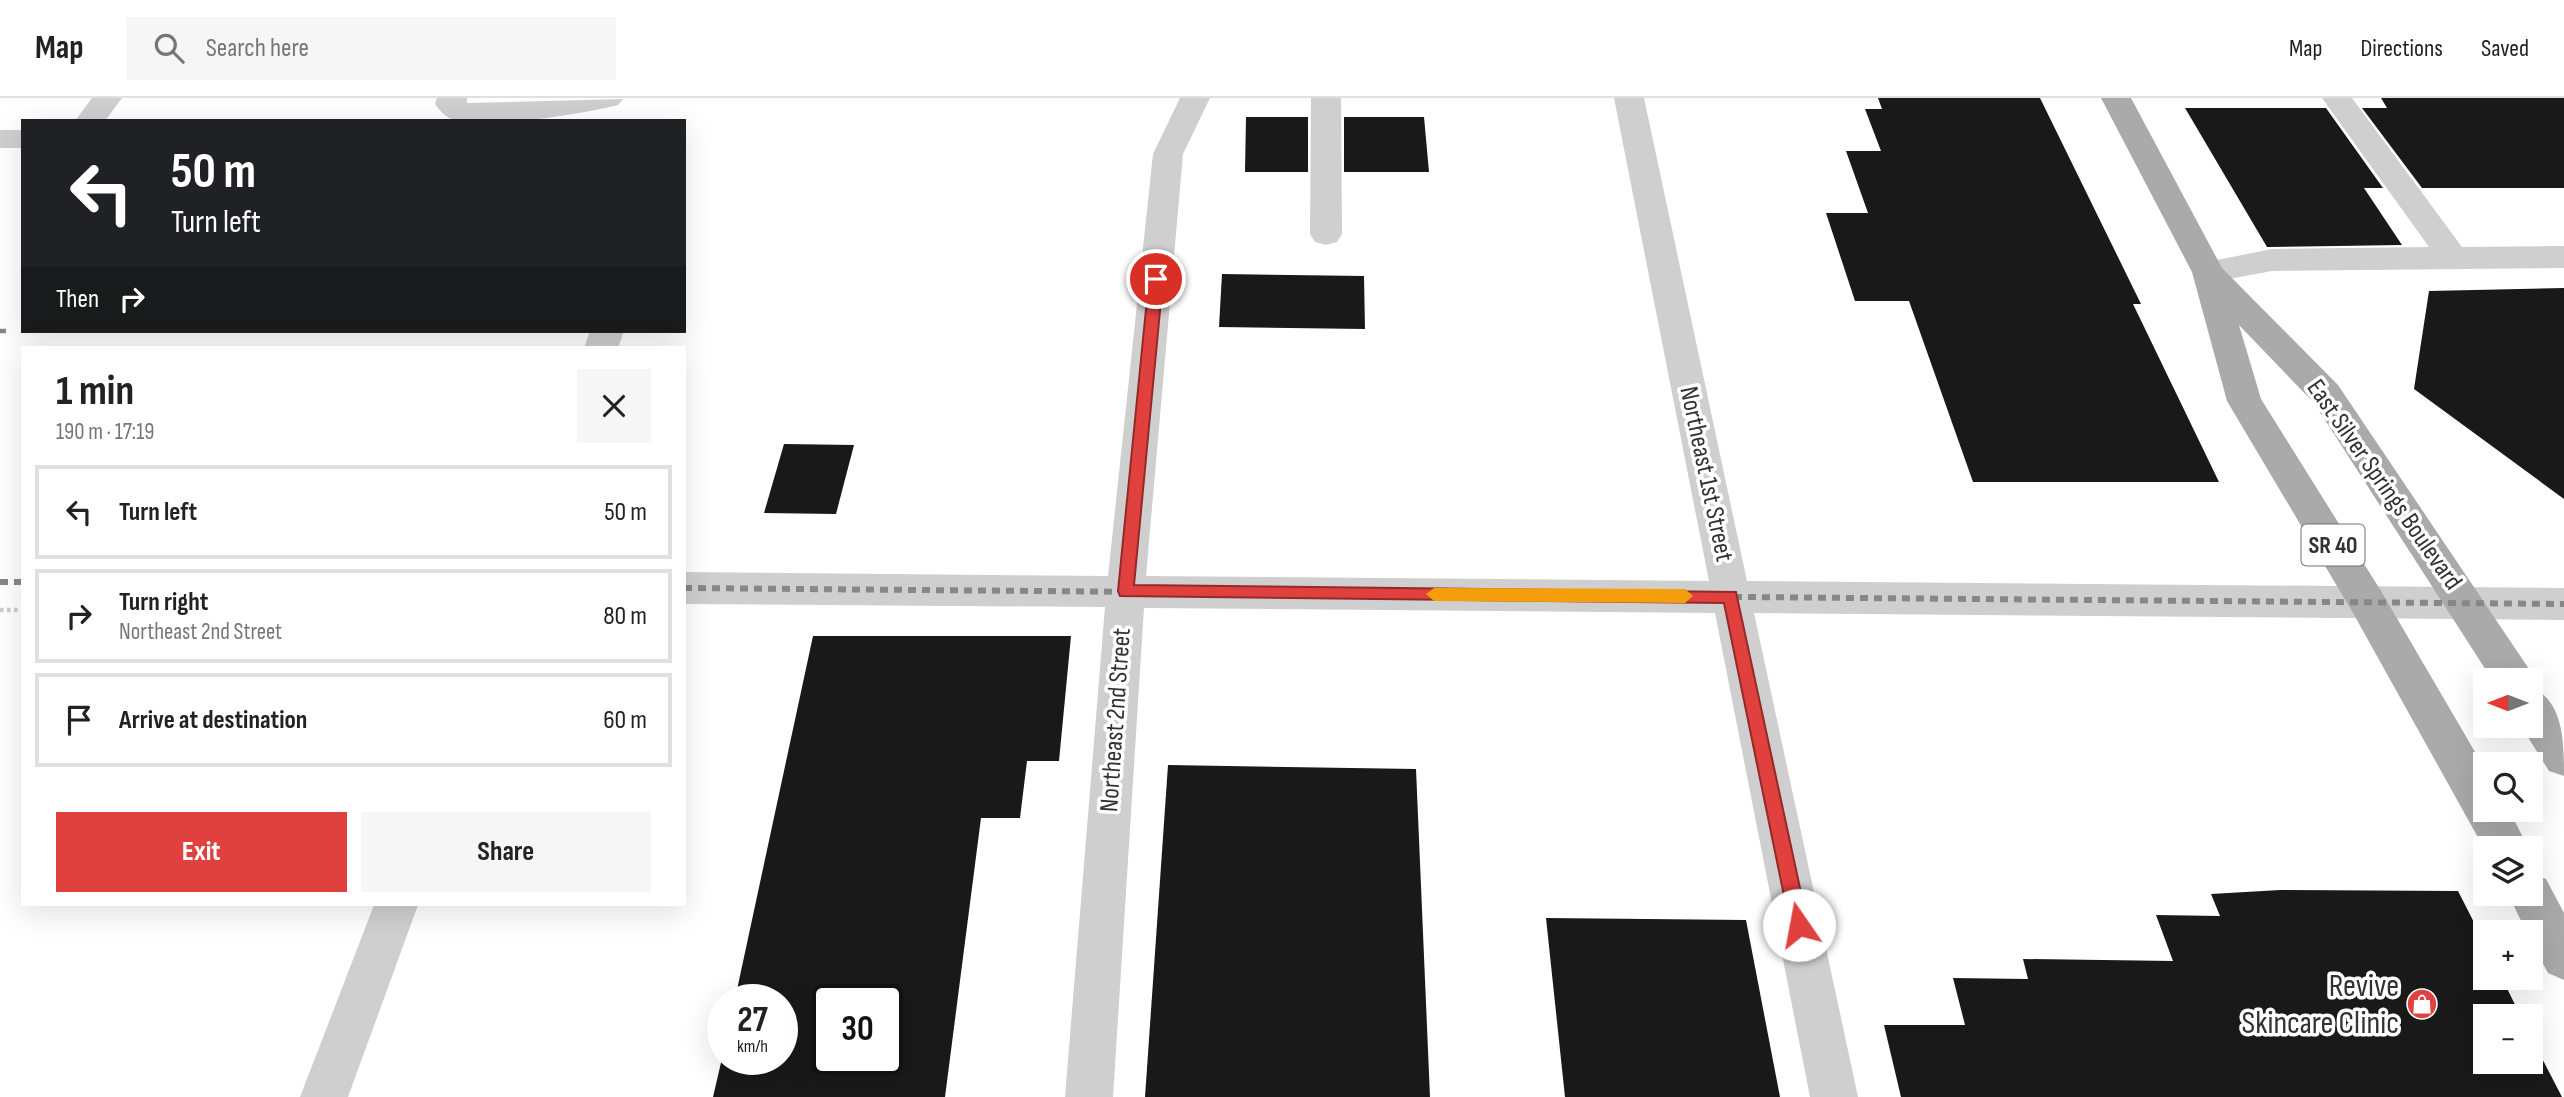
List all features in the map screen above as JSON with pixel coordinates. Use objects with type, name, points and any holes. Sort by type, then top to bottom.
[{"type":"main road","name":"East Silver Springs Boulevard","points":[[2116,98],[2208,272],[2244,401],[2367,602],[2473,786]]},
{"type":"main road","name":"East Silver Springs Boulevard","points":[[2208,272],[2326,394],[2467,603],[2507,668]]},
{"type":"main road","points":[[2543,725],[2564,758]]},
{"type":"main road","points":[[2536,906],[2564,958]]},
{"type":"street","points":[[91,119],[107,98]]},
{"type":"street","points":[[452,98],[450,104],[461,112],[549,110],[608,98],[620,119]]},
{"type":"street","name":"Northeast 2nd Street","points":[[1089,1097],[1126,591],[1168,154],[1195,98]]},
{"type":"street","points":[[1326,98],[1326,234]]},
{"type":"street","name":"Northeast 1st Street","points":[[1629,98],[1834,1097]]},
{"type":"street","points":[[2337,98],[2453,258]]},
{"type":"street","points":[[0,139],[21,139]]},
{"type":"street","points":[[2208,272],[2272,260],[2564,257]]},
{"type":"street","points":[[686,588],[2564,604]]},
{"type":"street","points":[[324,1097],[396,906]]},
{"type":"path","points":[[0,610],[21,610]]},
{"type":"building","points":[[1878,98],[2040,98],[2141,304],[2133,304],[2219,482],[1973,482],[1909,301],[1855,301],[1826,213],[1868,213],[1846,151],[1881,151],[1865,109],[1882,109]]},
{"type":"building","points":[[2381,98],[2564,98],[2564,188],[2422,188],[2362,108],[2387,108]]},
{"type":"building","points":[[2185,108],[2326,108],[2383,188],[2364,188],[2402,245],[2267,247]]},
{"type":"building","points":[[1246,117],[1308,117],[1308,172],[1245,172]]},
{"type":"building","points":[[1344,117],[1424,117],[1429,172],[1344,172]]},
{"type":"building","points":[[1222,274],[1364,276],[1365,329],[1219,327]]},
{"type":"building","points":[[2564,288],[2564,499],[2414,389],[2429,291]]},
{"type":"building","points":[[784,444],[854,445],[836,514],[764,513]]},
{"type":"building","points":[[813,636],[1071,636],[1059,761],[1027,761],[1020,818],[981,818],[945,1097],[713,1097],[718,1075],[798,1075],[798,984],[738,984]]},
{"type":"building","points":[[1168,765],[1416,769],[1430,1097],[1145,1097]]},
{"type":"building","points":[[2280,890],[2458,891],[2473,920],[2473,990],[2508,990],[2515,1004],[2473,1004],[2473,1074],[2543,1074],[2543,1060],[2562,1097],[1901,1097],[1884,1025],[1965,1025],[1953,978],[2028,979],[2023,959],[2173,961],[2156,915],[2220,916],[2211,894]]},
{"type":"building","points":[[1546,918],[1746,920],[1780,1097],[1565,1097]]},
{"type":"railway","points":[[0,331],[6,331]]},
{"type":"railway","points":[[0,582],[21,582]]},
{"type":"railway","points":[[686,588],[2564,604]]},
{"type":"slow traffic","points":[[1434,594],[1685,596]]},
{"type":"place","name":"Revive Skincare Clinic","points":[[2422,1004]]},
{"type":"route","points":[[1156,279],[1126,591],[1731,597],[1799,925]]}]
